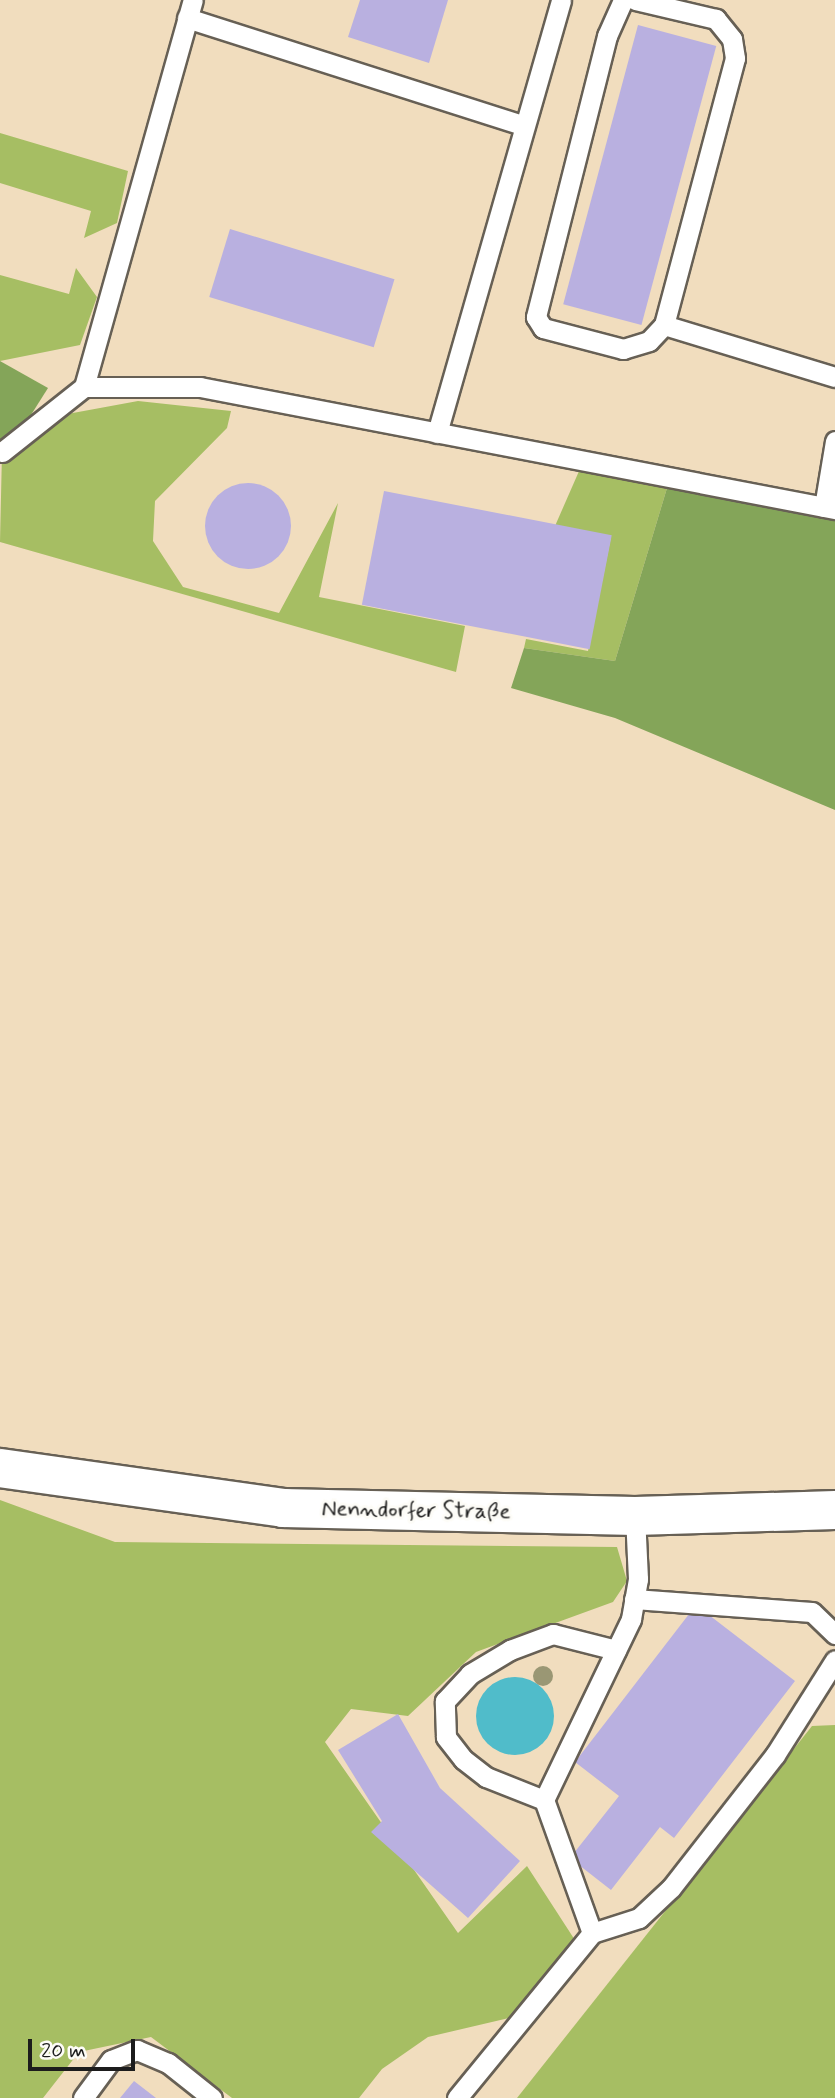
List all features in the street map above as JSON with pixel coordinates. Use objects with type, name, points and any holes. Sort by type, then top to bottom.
[{"type":"street","name":"Nenndorfer Straße","points":[[0,1468],[283,1508],[635,1516],[835,1510]]},
{"type":"lane","points":[[437,433],[523,125],[561,0]]},
{"type":"lane","points":[[623,0],[607,36],[536,317],[544,328],[623,349],[649,341],[664,325],[735,58],[732,38],[716,19],[635,0]]},
{"type":"lane","points":[[2,452],[84,387],[190,9],[523,125]]},
{"type":"lane","points":[[664,325],[835,377]]},
{"type":"lane","points":[[84,387],[200,387],[830,508],[835,441]]},
{"type":"lane","points":[[592,1933],[544,1800],[616,1650],[635,1599],[635,1516]]},
{"type":"lane","points":[[635,1599],[812,1612],[835,1634]]},
{"type":"lane","points":[[544,1800],[486,1777],[463,1759],[446,1737],[445,1701],[480,1668],[553,1634],[616,1650]]},
{"type":"lane","points":[[457,2098],[592,1933],[639,1918],[671,1888],[775,1755],[835,1660]]},
{"type":"lane","points":[[83,2098],[111,2060],[137,2050],[168,2063],[212,2098]]},
{"type":"green space","points":[[0,133],[128,171],[117,223],[84,238],[91,211],[0,183]]},
{"type":"green space","points":[[76,268],[97,297],[80,345],[0,361],[0,275],[69,294]]},
{"type":"green space","points":[[0,361],[48,388],[0,464]]},
{"type":"green space","points":[[138,401],[231,411],[227,428],[155,501],[153,541],[183,587],[279,613],[338,503],[319,597],[465,626],[456,672],[0,542],[2,452],[62,415]]},
{"type":"green space","points":[[583,462],[670,478],[615,661],[524,648],[526,639],[588,651],[611,537],[555,526]]},
{"type":"green space","points":[[670,478],[835,509],[835,810],[615,718],[511,688],[524,648],[615,661]]},
{"type":"green space","points":[[0,1500],[115,1542],[617,1547],[627,1581],[613,1602],[476,1652],[408,1716],[351,1709],[325,1742],[458,1933],[527,1866],[582,1951],[513,2017],[428,2037],[382,2069],[359,2098],[232,2098],[151,2037],[79,2052],[43,2098],[0,2098]]},
{"type":"green space","points":[[835,1725],[835,2098],[517,2098],[812,1726]]},
{"type":"water","points":[[515,1677],[530,1680],[542,1689],[551,1701],[554,1716],[551,1731],[542,1743],[530,1752],[515,1755],[500,1752],[488,1743],[479,1731],[476,1716],[479,1701],[488,1689],[500,1680]]},
{"type":"building","points":[[360,0],[448,0],[429,63],[348,37]]},
{"type":"building","points":[[638,25],[716,46],[641,325],[563,304]]},
{"type":"building","points":[[230,229],[394,279],[374,347],[209,297]]},
{"type":"building","points":[[240,483],[256,483],[279,495],[288,509],[291,526],[288,543],[279,557],[256,569],[240,569],[224,562],[212,550],[205,534],[205,518],[212,502],[224,490]]},
{"type":"building","points":[[384,491],[612,535],[590,649],[362,605]]},
{"type":"building","points":[[696,1605],[795,1681],[674,1838],[660,1827],[611,1890],[570,1858],[619,1796],[575,1762]]},
{"type":"building","points":[[398,1714],[440,1788],[520,1861],[468,1918],[371,1832],[382,1821],[338,1750]]},
{"type":"building","points":[[134,2081],[156,2098],[120,2098]]}]
